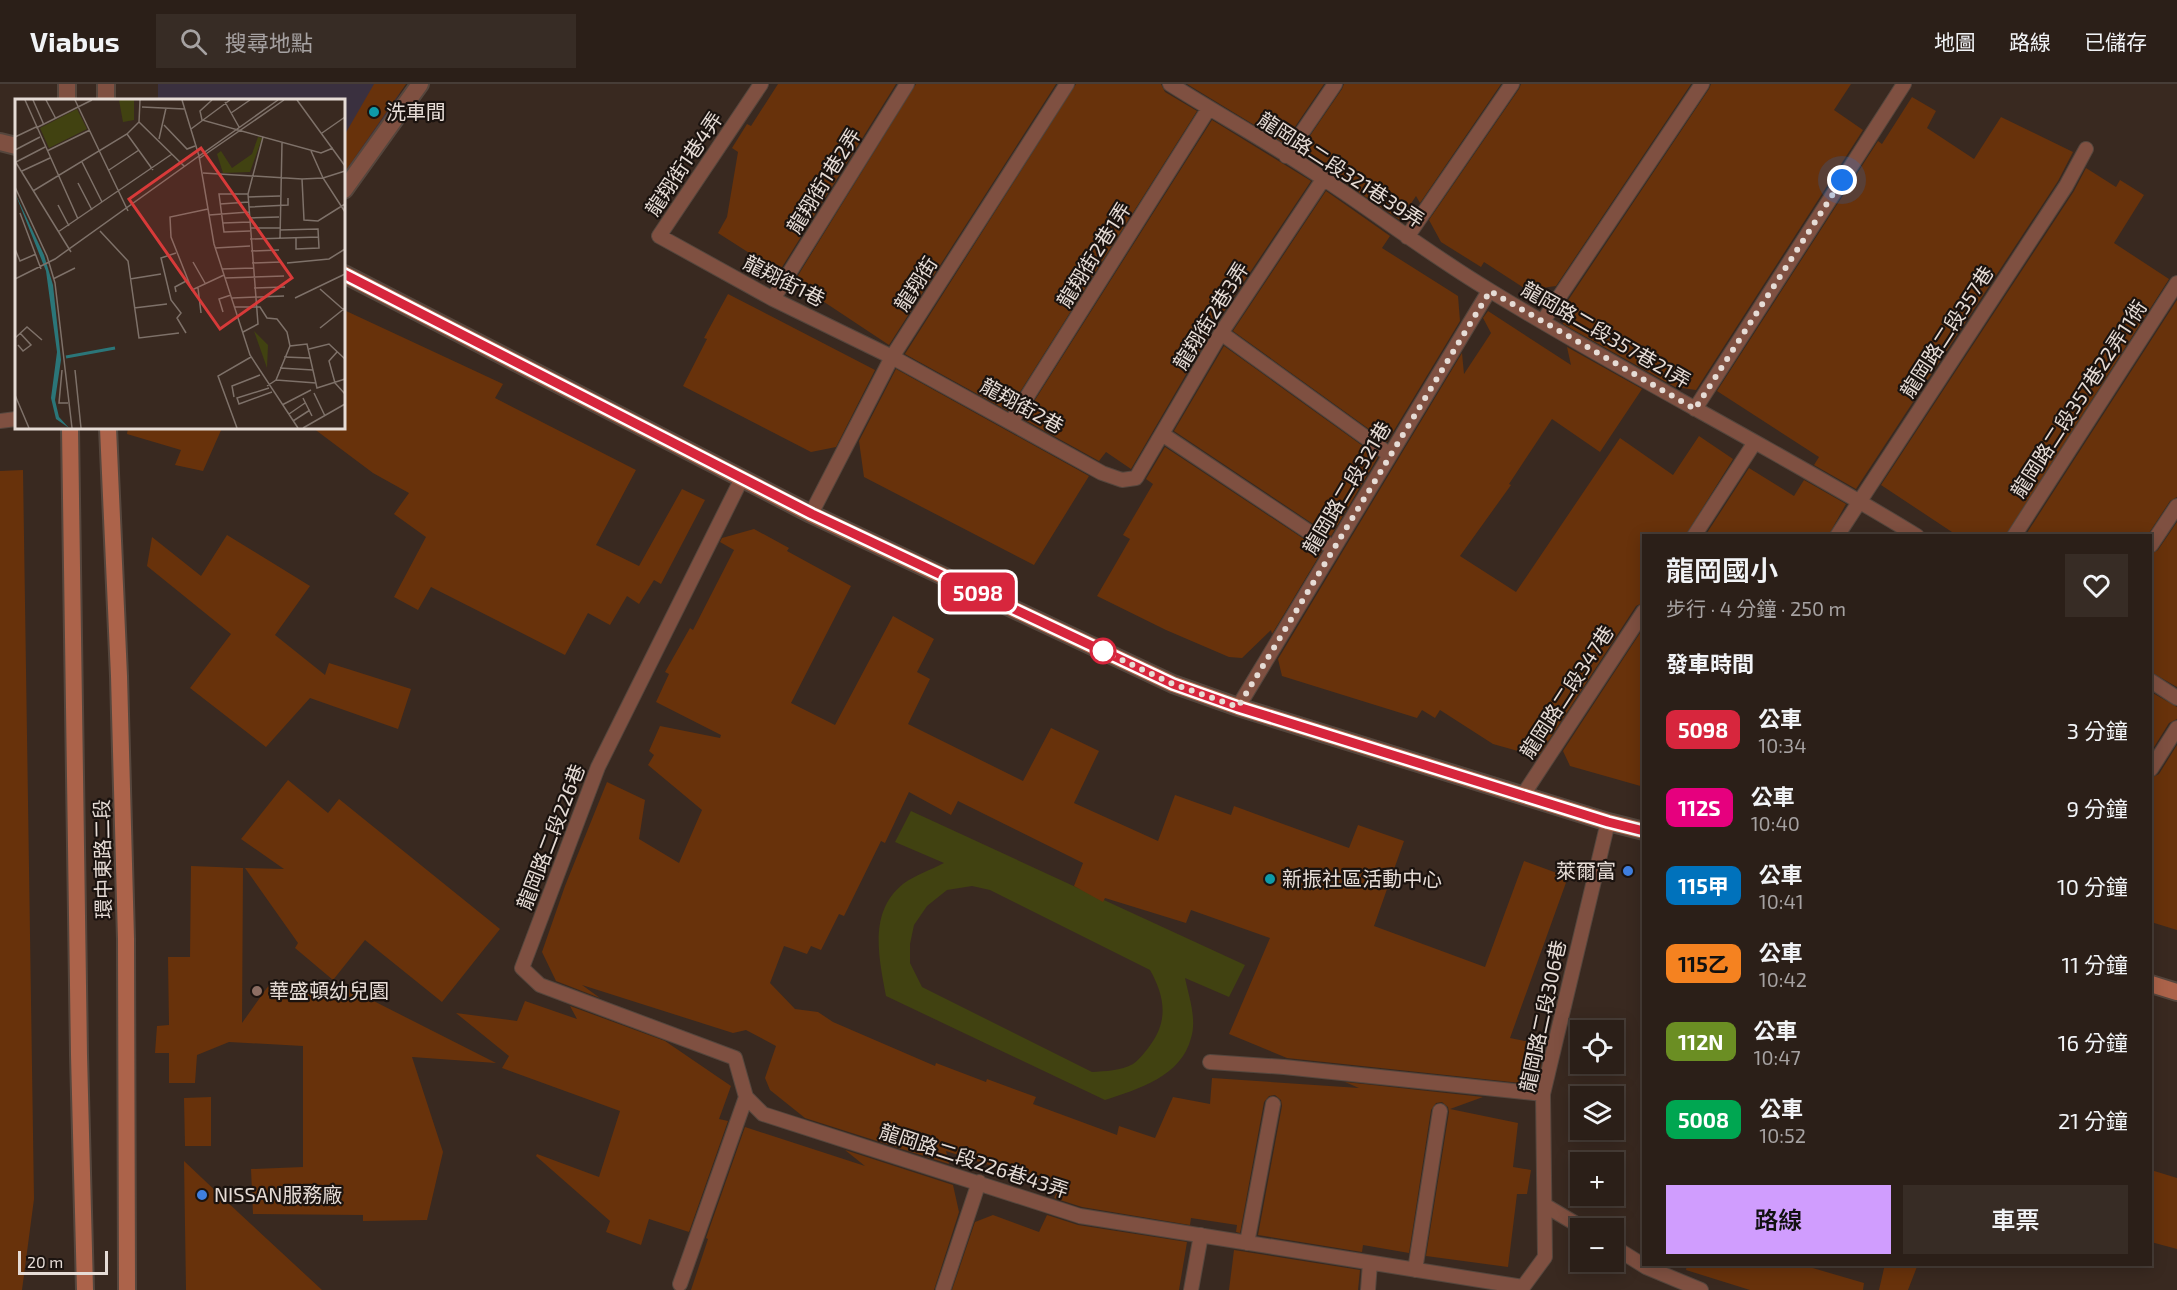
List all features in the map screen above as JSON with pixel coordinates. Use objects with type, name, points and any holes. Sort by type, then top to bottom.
[{"type":"main road","points":[[345,275],[812,514],[1173,684],[1238,707],[1608,822],[1642,830]]},
{"type":"main road","name":"環中東路二段","points":[[70,429],[79,1055],[85,1290]]},
{"type":"main road","name":"環中東路二段","points":[[108,429],[119,676],[126,939],[127,1290]]},
{"type":"main road","points":[[2152,984],[2177,992]]},
{"type":"street","points":[[67,84],[68,99]]},
{"type":"street","points":[[345,189],[420,84]]},
{"type":"street","points":[[0,142],[15,146]]},
{"type":"lane","name":"龍翔街1巷4弄","points":[[659,236],[761,84]]},
{"type":"lane","name":"龍翔街1巷2弄","points":[[773,299],[907,84]]},
{"type":"lane","name":"龍翔街","points":[[812,514],[892,357],[1067,84]]},
{"type":"lane","name":"龍岡路二段321巷39弄","points":[[1170,84],[1324,178],[1407,237],[1490,291]]},
{"type":"lane","points":[[1286,156],[1335,84]]},
{"type":"lane","points":[[1407,237],[1512,84]]},
{"type":"lane","points":[[1543,321],[1702,84]]},
{"type":"lane","points":[[1695,409],[1904,84]]},
{"type":"lane","name":"龍翔街2巷1弄","points":[[1011,422],[1209,108]]},
{"type":"lane","name":"龍岡路二段357巷","points":[[1838,534],[2066,186],[2086,148]]},
{"type":"lane","name":"龍翔街2巷3弄","points":[[1137,478],[1221,333],[1324,178]]},
{"type":"lane","name":"龍翔街1巷","points":[[659,236],[773,299],[892,357]]},
{"type":"lane","name":"龍岡路二段357巷22弄11衖","points":[[2015,534],[2177,283]]},
{"type":"lane","name":"龍岡路二段357巷21弄","points":[[1490,291],[1695,409],[1860,500],[1914,534]]},
{"type":"lane","name":"龍岡路二段321巷","points":[[1238,707],[1490,291]]},
{"type":"lane","points":[[1221,333],[1390,455]]},
{"type":"lane","name":"龍翔街2巷","points":[[892,357],[1102,473],[1122,480],[1137,478]]},
{"type":"lane","points":[[0,421],[15,419]]},
{"type":"lane","points":[[1162,434],[1333,548]]},
{"type":"lane","points":[[1695,534],[1755,442]]},
{"type":"lane","name":"龍岡路二段226巷","points":[[742,478],[598,767],[522,968],[540,985],[735,1058],[746,1096]]},
{"type":"lane","points":[[2152,544],[2177,506]]},
{"type":"lane","name":"龍岡路二段347巷","points":[[1523,795],[1642,614]]},
{"type":"lane","points":[[2152,682],[2177,698]]},
{"type":"lane","points":[[2152,767],[2177,728]]},
{"type":"lane","name":"龍岡路二段306巷","points":[[1523,1287],[1545,1257],[1543,1094],[1608,822]]},
{"type":"lane","points":[[1210,1062],[1284,1066],[1543,1094]]},
{"type":"lane","points":[[680,1284],[746,1096]]},
{"type":"lane","name":"龍岡路二段226巷43弄","points":[[746,1096],[763,1114],[1080,1216],[1523,1287]]},
{"type":"lane","points":[[1247,1243],[1273,1104]]},
{"type":"lane","points":[[1415,1270],[1440,1111]]},
{"type":"lane","points":[[943,1290],[979,1182]]},
{"type":"lane","points":[[1546,1206],[1570,1220]]},
{"type":"lane","points":[[1191,1290],[1201,1235]]},
{"type":"lane","points":[[1624,1253],[1642,1264]]},
{"type":"lane","points":[[1368,1290],[1370,1263]]},
{"type":"lane","points":[[1644,1266],[1701,1290]]},
{"type":"shaded area","points":[[158,84],[405,84],[345,188],[345,99],[158,99]]},
{"type":"shaded area","points":[[911,811],[1245,965],[1229,997],[1185,978],[1193,1023],[1193,1031],[1186,1051],[1178,1063],[1157,1080],[1105,1100],[886,996],[879,951],[880,922],[885,908],[892,895],[903,884],[944,863],[895,842]],"holes":[[[972,886],[990,890],[1150,970],[1159,989],[1162,1016],[1157,1035],[1136,1062],[1118,1069],[1092,1072],[922,987],[910,963],[910,944],[914,925],[927,906],[947,890]]]},
{"type":"building","name":"洗車間","points":[[374,84],[406,84],[345,172],[345,134]]},
{"type":"building","points":[[778,84],[896,84],[779,272],[718,233],[727,217],[738,152],[732,148],[747,124],[751,126]]},
{"type":"building","points":[[916,84],[1056,84],[889,345],[794,282]]},
{"type":"building","points":[[1076,84],[1161,84],[1165,92],[1197,111],[1008,411],[905,354]]},
{"type":"building","points":[[1187,84],[1324,84],[1284,143]]},
{"type":"building","points":[[1344,84],[1501,84],[1420,203],[1416,196],[1400,220],[1299,152]]},
{"type":"building","points":[[1521,84],[1691,84],[1556,286],[1527,290],[1484,262],[1481,267],[1441,242],[1429,220]]},
{"type":"building","points":[[1711,84],[1851,84],[1834,110],[1863,130],[1696,390],[1675,387],[1563,324],[1561,311]]},
{"type":"building","points":[[1912,97],[1936,111],[1927,128],[1974,159],[2001,117],[2073,152],[2058,181],[1856,489],[1814,465],[1819,457],[1717,391],[1878,141],[1882,144]]},
{"type":"building","points":[[1212,120],[1311,181],[1213,328],[1131,469],[1106,452],[1099,461],[1023,419]]},
{"type":"building","points":[[2086,168],[2116,187],[2120,180],[2144,195],[2114,243],[2169,279],[2006,534],[1955,534],[1881,485],[2074,191]]},
{"type":"building","points":[[1326,191],[1390,236],[1382,248],[1458,296],[1460,321],[1387,442],[1233,331]]},
{"type":"building","points":[[728,294],[875,370],[836,447],[811,452],[683,386],[707,339],[704,338]]},
{"type":"building","points":[[2177,300],[2177,497],[2170,501],[2148,534],[2026,534]]},
{"type":"building","points":[[345,310],[503,384],[495,398],[636,470],[596,545],[639,566],[682,489],[705,500],[661,584],[654,580],[639,604],[627,596],[610,625],[588,613],[565,655],[431,587],[418,610],[394,597],[426,537],[394,514],[409,493],[373,473],[314,429],[345,429]]},
{"type":"building","points":[[1488,311],[1571,365],[1567,347],[1642,389],[1600,452],[1552,419],[1509,484],[1511,485],[1460,556],[1516,592],[1620,438],[1673,475],[1699,436],[1733,459],[1686,534],[1642,534],[1642,603],[1636,606],[1540,754],[1532,755],[1493,744],[1440,710],[1435,718],[1422,710],[1417,718],[1282,676],[1278,659],[1462,353],[1464,374],[1491,333],[1483,318]]},
{"type":"building","points":[[1224,346],[1378,457],[1331,536],[1174,431]]},
{"type":"building","points":[[896,369],[1089,476],[1034,565],[864,477],[859,441]]},
{"type":"building","points":[[128,429],[222,429],[203,471],[175,465],[181,450],[127,434]]},
{"type":"building","points":[[1165,447],[1322,551],[1272,634],[1271,630],[1242,658],[1229,657],[1166,630],[1097,596],[1130,539],[1123,535],[1153,484],[1146,479]]},
{"type":"building","points":[[1749,468],[1794,496],[1804,480],[1846,504],[1829,534],[1706,534]]},
{"type":"building","points":[[23,470],[34,1199],[22,1290],[0,1290],[0,471]]},
{"type":"building","points":[[2177,522],[2177,687],[2152,673],[2152,553],[2158,550]]},
{"type":"building","points":[[754,529],[789,548],[787,551],[851,586],[791,703],[835,725],[893,616],[934,639],[917,672],[930,679],[908,724],[1023,781],[1051,728],[1099,751],[1074,803],[1158,841],[1175,795],[1231,815],[1234,806],[1349,848],[1358,825],[1404,841],[1374,926],[1485,967],[1524,861],[1568,877],[1510,1038],[1545,1045],[1538,1077],[1521,1083],[1287,1058],[1229,1034],[1270,938],[1191,910],[1186,923],[1105,898],[1103,902],[1074,886],[1083,863],[958,801],[951,815],[909,792],[885,843],[881,841],[844,916],[839,914],[821,950],[811,946],[807,954],[784,946],[770,983],[795,1009],[818,1012],[833,1022],[935,1066],[936,1063],[986,1082],[987,1079],[1036,1097],[1033,1104],[1117,1135],[1119,1126],[1155,1138],[1173,1097],[1210,1104],[1212,1078],[1359,1088],[1345,1082],[1483,1097],[1450,1109],[1518,1123],[1513,1167],[1531,1170],[1527,1194],[1517,1194],[1508,1267],[1426,1256],[1449,1112],[1448,1107],[1442,1102],[1436,1103],[1431,1110],[1409,1253],[1363,1245],[1362,1252],[1258,1235],[1282,1106],[1281,1100],[1275,1095],[1269,1096],[1264,1102],[1240,1233],[1236,1232],[1237,1225],[1191,1218],[1190,1225],[1082,1207],[1054,1198],[1059,1188],[946,1151],[949,1164],[805,1118],[770,1090],[765,1078],[776,1046],[746,1030],[733,1033],[582,985],[600,998],[556,981],[542,952],[565,886],[607,782],[645,800],[639,839],[679,863],[702,810],[648,765],[654,755],[649,751],[660,726],[720,738],[721,735],[656,702],[669,674],[665,672],[690,628],[693,630],[734,550],[720,542],[722,538]]},
{"type":"building","points":[[227,535],[310,586],[275,635],[325,675],[329,663],[411,689],[398,729],[310,698],[266,747],[190,688],[231,634],[147,566],[152,537],[201,576]]},
{"type":"building","points":[[1642,630],[1642,786],[1570,766],[1563,751]]},
{"type":"building","points":[[2152,693],[2177,707],[2177,719],[2169,723],[2152,750]]},
{"type":"building","points":[[2177,745],[2177,930],[2152,922],[2152,778],[2159,774]]},
{"type":"building","points":[[288,780],[328,813],[339,799],[500,929],[442,1002],[365,940],[333,980],[295,948],[298,943],[245,868],[284,869],[241,839]]},
{"type":"building","name":"華盛頓幼兒園","points":[[191,866],[243,868],[242,1023],[269,985],[344,986],[496,1063],[412,1057],[443,1152],[427,1220],[363,1221],[363,1215],[253,1214],[251,1169],[303,1167],[303,1046],[229,1042],[197,1055],[195,1083],[169,1083],[169,1053],[155,1053],[157,1026],[169,1025],[168,957],[190,957]]},
{"type":"building","points":[[525,1001],[577,1019],[570,1006],[665,1041],[731,1086],[719,1119],[728,1121],[689,1232],[649,1219],[641,1245],[606,1232],[610,1221],[536,1156],[537,1154],[599,1177],[620,1111],[502,1068],[509,1056],[456,1013],[517,1021]]},
{"type":"building","points":[[211,1097],[211,1146],[185,1146],[184,1098]]},
{"type":"building","points":[[745,1127],[865,1166],[845,1150],[953,1185],[959,1212],[934,1290],[691,1290],[708,1239],[706,1238]]},
{"type":"building","name":"NISSAN服務廠","points":[[184,1161],[240,1214],[322,1290],[186,1290]]},
{"type":"building","points":[[2152,1170],[2177,1178],[2177,1249],[2152,1242]]},
{"type":"building","points":[[993,1215],[1039,1232],[1047,1215],[1078,1225],[1187,1242],[1179,1290],[952,1290],[975,1222]]},
{"type":"building","points":[[1234,1250],[1360,1270],[1358,1290],[1229,1290]]},
{"type":"building","points":[[1687,1266],[1806,1266],[1864,1283],[1863,1290],[1750,1290],[1686,1270]]},
{"type":"building","points":[[1885,1266],[1917,1266],[1908,1290],[1879,1290]]},
{"type":"bus line","name":"5098","points":[[345,275],[812,514],[1173,684],[1238,707],[1608,822],[1642,830]]},
{"type":"place","name":"洗車間","points":[[374,112]]},
{"type":"place","name":"萊爾富","points":[[1628,871]]},
{"type":"place","name":"新振社區活動中心","points":[[1270,879]]},
{"type":"place","name":"華盛頓幼兒園","points":[[257,991]]},
{"type":"place","name":"NISSAN服務廠","points":[[202,1195]]},
{"type":"route","points":[[1103,651],[1173,684],[1238,707],[1268,654],[1490,291],[1695,409],[1842,180]]}]
